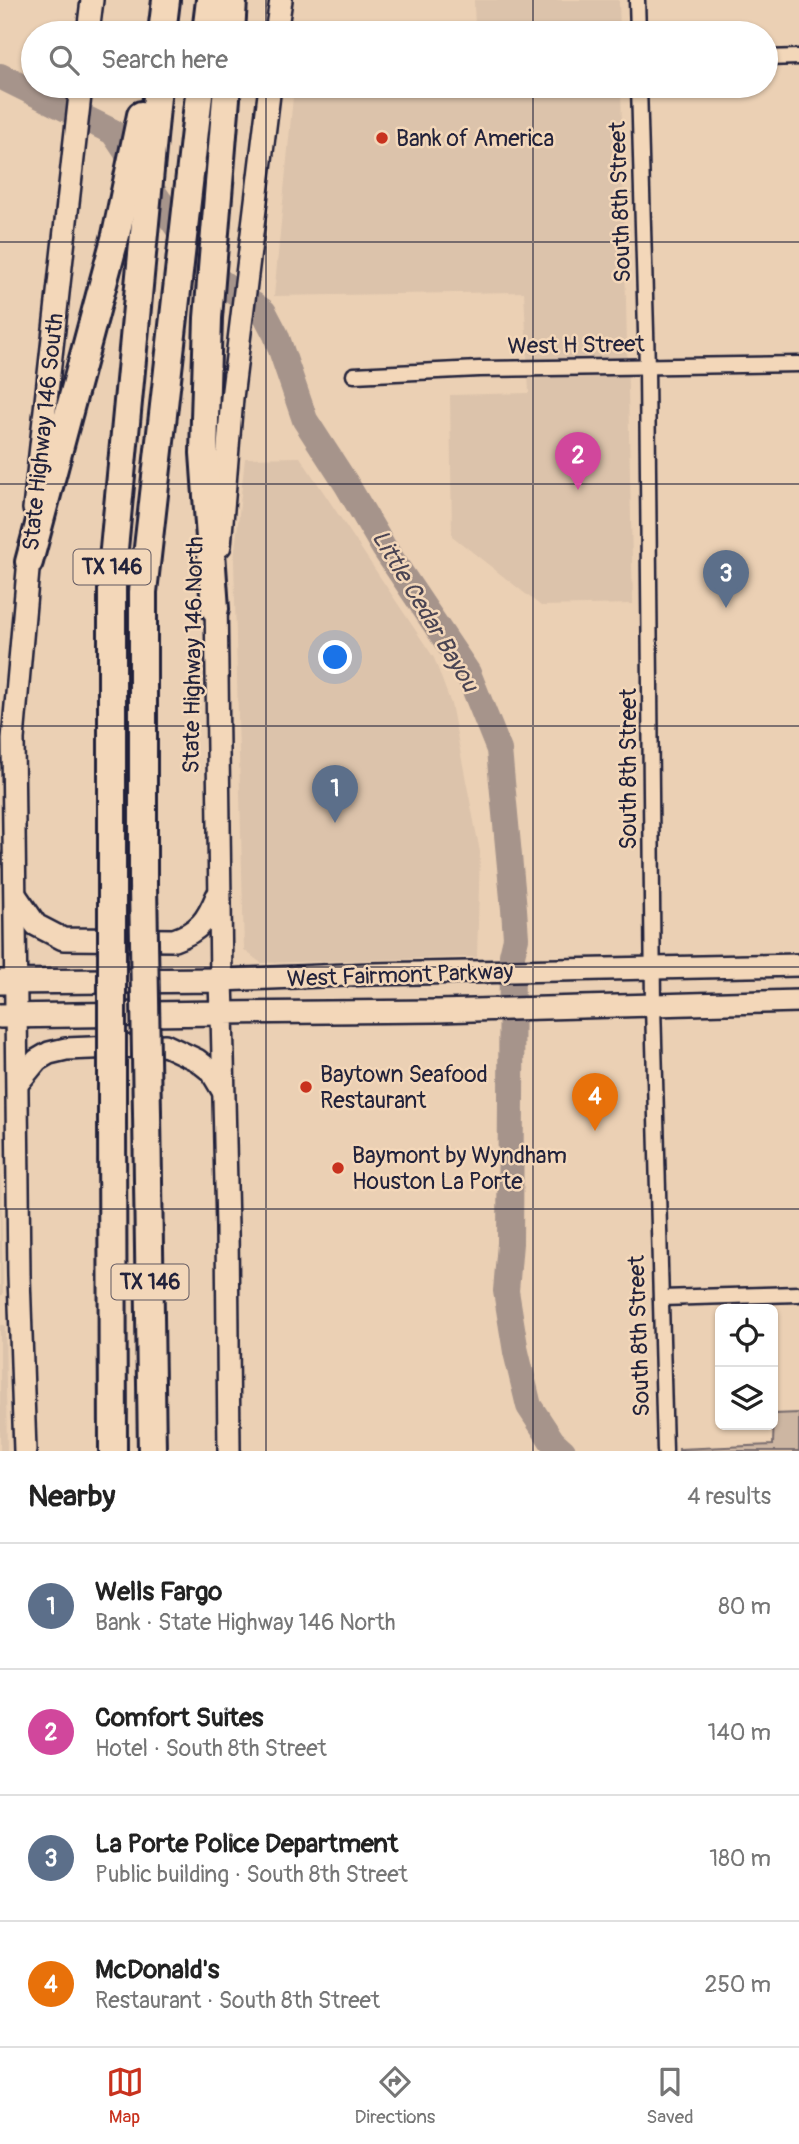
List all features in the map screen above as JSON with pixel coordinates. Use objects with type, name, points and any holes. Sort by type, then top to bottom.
[{"type":"highway","points":[[163,21],[166,0]]},
{"type":"highway","points":[[207,21],[210,0]]},
{"type":"highway","points":[[232,21],[233,0]]},
{"type":"highway","name":"TX 146","points":[[152,1451],[143,885],[143,592],[199,98]]},
{"type":"highway","points":[[215,609],[204,453],[208,318],[226,98]]},
{"type":"highway","points":[[29,562],[151,101]]},
{"type":"highway","name":"TX 146","points":[[113,1451],[112,569],[142,252],[151,101]]},
{"type":"main road","points":[[89,21],[92,0]]},
{"type":"main road","points":[[278,21],[281,0]]},
{"type":"main road","name":"State Highway 146 South","points":[[25,1451],[19,1276],[18,1083],[8,1016],[8,982],[16,896],[13,739],[29,562],[79,98]]},
{"type":"main road","name":"State Highway 146 North","points":[[221,980],[215,609],[239,332],[269,98]]},
{"type":"main road","points":[[16,896],[36,925],[63,939],[174,940],[187,935],[209,917],[218,892]]},
{"type":"main road","name":"West Fairmont Parkway","points":[[8,982],[221,980],[799,965]]},
{"type":"main road","points":[[438,1011],[441,973]]},
{"type":"main road","points":[[221,980],[229,1451]]},
{"type":"main road","name":"West Fairmont Parkway","points":[[8,1016],[547,1009],[799,1001]]},
{"type":"main road","points":[[18,1083],[37,1060],[49,1053],[66,1049],[165,1045],[197,1060],[211,1071],[225,1093]]},
{"type":"street","points":[[637,0],[638,21]]},
{"type":"street","points":[[778,58],[799,57]]},
{"type":"street","name":"South 8th Street","points":[[639,98],[647,367],[653,1005],[665,1451]]},
{"type":"street","name":"West H Street","points":[[354,375],[479,369],[799,364]]},
{"type":"street","points":[[661,1298],[799,1294]]},
{"type":"shaded area","points":[[474,0],[619,0],[620,21],[475,21]]},
{"type":"shaded area","points":[[293,98],[621,98],[633,604],[541,606],[452,536],[450,395],[529,393],[524,292],[274,296]]},
{"type":"shaded area","points":[[300,457],[434,658],[451,704],[480,852],[477,957],[261,963],[244,950],[234,560],[245,458]]},
{"type":"shaded area","points":[[0,1142],[3,1295],[0,1295]]},
{"type":"shaded area","points":[[0,1325],[5,1325],[7,1451],[0,1451]]},
{"type":"shaded area","points":[[799,1413],[799,1451],[679,1451],[773,1445],[773,1430],[778,1430],[778,1414]]},
{"type":"waterway","name":"Little Cedar Bayou","points":[[0,76],[21,86]]},
{"type":"waterway","name":"Little Cedar Bayou","points":[[44,98],[113,132],[208,273],[264,312],[276,335],[305,420],[384,548],[468,673],[499,750],[516,938],[512,955],[510,1243],[506,1291],[516,1352],[529,1406],[552,1441],[563,1451]]},
{"type":"place","name":"Bank of America","points":[[382,138]]},
{"type":"place","name":"Comfort Suites","points":[[578,490]]},
{"type":"place","name":"La Porte Police Department","points":[[726,608]]},
{"type":"place","name":"Wells Fargo","points":[[335,823]]},
{"type":"place","name":"Baytown Seafood Restaurant","points":[[306,1087]]},
{"type":"place","name":"McDonald's","points":[[595,1131]]},
{"type":"place","name":"Baymont by Wyndham Houston La Porte","points":[[338,1168]]}]
